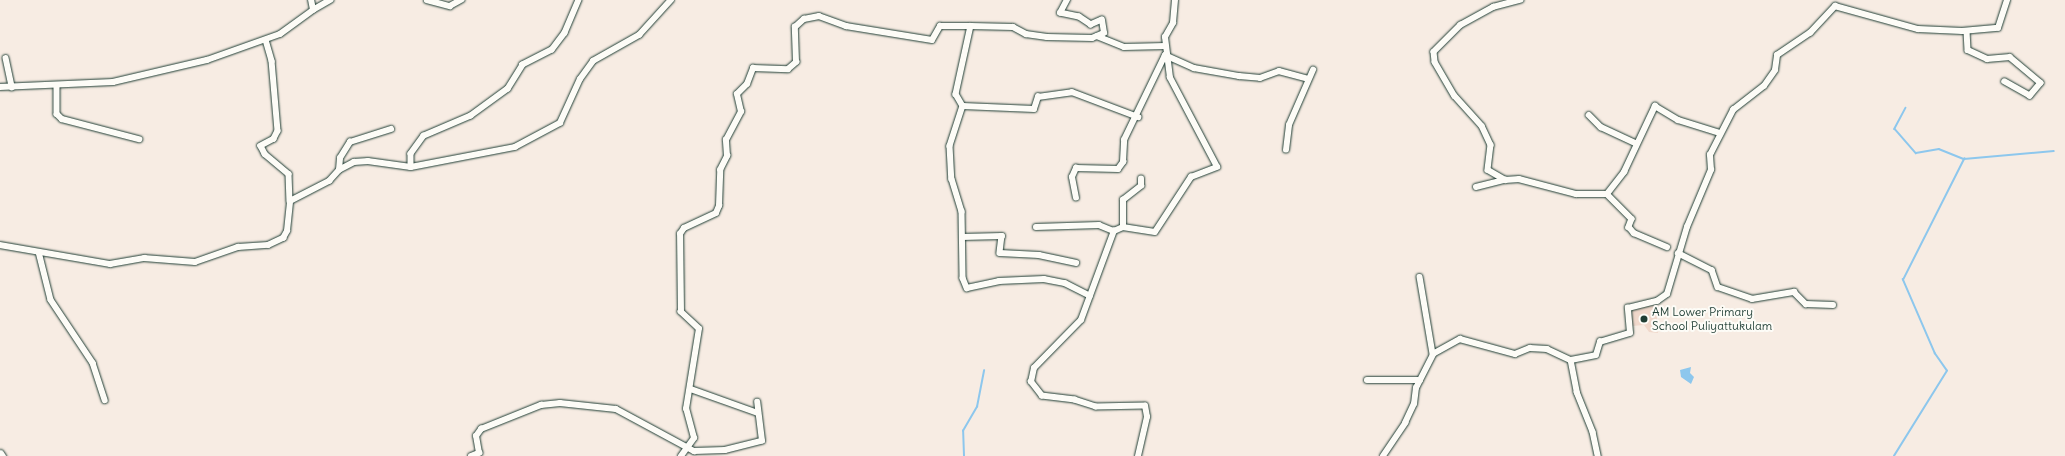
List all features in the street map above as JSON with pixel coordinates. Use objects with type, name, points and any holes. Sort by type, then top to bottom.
[{"type":"street","points":[[311,0],[313,10]]},
{"type":"street","points":[[0,87],[57,86],[113,82],[207,60],[266,40],[330,0]]},
{"type":"street","points":[[427,0],[450,6],[461,0]]},
{"type":"street","points":[[411,167],[411,154],[424,136],[471,116],[508,89],[522,65],[552,50],[566,33],[579,0]]},
{"type":"street","points":[[290,200],[329,181],[339,170],[354,162],[368,161],[411,167],[515,147],[560,123],[580,79],[594,61],[639,35],[671,0]]},
{"type":"street","points":[[681,456],[694,438],[686,409],[691,389],[698,329],[681,312],[680,234],[684,228],[716,213],[726,140],[741,112],[736,94],[747,84],[753,68],[788,69],[796,62],[795,27],[804,19],[819,16],[846,26],[932,40],[940,26],[1013,27],[1038,37],[1097,36],[1104,33],[1102,20],[1091,25],[1080,17],[1060,13],[1067,0]]},
{"type":"street","points":[[1036,227],[1099,225],[1114,231],[1123,227],[1155,232],[1179,191],[1191,177],[1217,167],[1194,120],[1177,97],[1166,55],[1165,37],[1173,23],[1175,0]]},
{"type":"street","points":[[1521,0],[1494,7],[1461,25],[1434,52],[1435,62],[1454,96],[1482,126],[1491,145],[1488,170],[1507,179],[1576,194],[1608,194],[1632,219],[1628,227],[1634,233],[1667,247]]},
{"type":"street","points":[[1383,456],[1405,423],[1420,380],[1433,354],[1460,339],[1515,354],[1530,348],[1547,350],[1571,360],[1596,355],[1600,342],[1630,333],[1628,308],[1657,301],[1666,294],[1678,253],[1708,179],[1710,155],[1717,147],[1720,132],[1734,110],[1764,86],[1775,70],[1777,55],[1810,33],[1835,6],[1918,29],[1967,31],[1998,28],[2007,0]]},
{"type":"street","points":[[971,26],[956,94],[963,106],[950,146],[952,179],[962,211],[963,278],[967,288],[999,281],[1044,279],[1066,283],[1090,296]]},
{"type":"street","points":[[1967,31],[1968,50],[1987,59],[2010,57],[2041,83],[2030,96],[2005,82]]},
{"type":"street","points":[[1097,36],[1124,47],[1165,46]]},
{"type":"street","points":[[0,245],[110,264],[137,258],[195,262],[238,247],[268,245],[283,238],[290,200],[289,174],[265,154],[261,146],[276,137],[278,126],[272,61],[266,40]]},
{"type":"street","points":[[1166,55],[1194,68],[1240,76],[1260,78],[1279,71],[1308,79]]},
{"type":"street","points":[[1076,198],[1073,171],[1118,169],[1123,162],[1124,140],[1138,117],[1159,63],[1166,55]]},
{"type":"street","points":[[6,58],[12,87]]},
{"type":"street","points":[[1286,150],[1288,126],[1313,70]]},
{"type":"street","points":[[57,86],[57,114],[62,119],[139,139]]},
{"type":"street","points":[[963,106],[1034,109],[1038,97],[1072,92],[1138,117]]},
{"type":"street","points":[[1608,194],[1624,172],[1635,143],[1655,106],[1659,105],[1678,120],[1720,132]]},
{"type":"street","points":[[1589,115],[1601,127],[1635,143]]},
{"type":"street","points":[[339,170],[340,158],[350,142],[391,129]]},
{"type":"street","points":[[1123,227],[1123,200],[1141,186],[1141,179]]},
{"type":"street","points":[[1476,187],[1507,179]]},
{"type":"street","points":[[1114,231],[1081,320],[1038,362],[1031,382],[1042,396],[1075,400],[1096,407],[1145,406],[1146,417],[1138,456]]},
{"type":"street","points":[[962,237],[1002,236],[1000,253],[1039,255],[1076,263]]},
{"type":"street","points":[[38,252],[51,300],[93,363],[105,400]]},
{"type":"street","points":[[1678,253],[1712,270],[1718,287],[1752,299],[1794,292],[1806,304],[1833,305]]},
{"type":"street","points":[[1420,277],[1433,354]]},
{"type":"street","points":[[1571,360],[1577,392],[1596,438],[1598,456]]},
{"type":"street","points":[[1367,380],[1420,380]]},
{"type":"street","points":[[691,389],[758,413]]},
{"type":"street","points":[[471,456],[479,453],[476,436],[481,429],[541,405],[560,403],[616,409],[694,451],[725,450],[762,441],[757,402]]},
{"type":"shaded area","name":"AM Lower Primary School Puliyattukulam","points":[[1656,305],[1658,333],[1649,332],[1644,325],[1632,326],[1631,308]]},
{"type":"water","points":[[1691,367],[1690,373],[1694,377],[1691,384],[1681,377],[1680,370]]},
{"type":"waterway","points":[[1906,108],[1895,129],[1916,153],[1939,149],[1964,159],[2054,151]]},
{"type":"waterway","points":[[1894,456],[1947,371],[1935,354],[1903,280],[1964,159]]},
{"type":"waterway","points":[[964,456],[963,431],[977,407],[984,371]]},
{"type":"place","name":"AM Lower Primary School Puliyattukulam","points":[[1644,319]]}]
